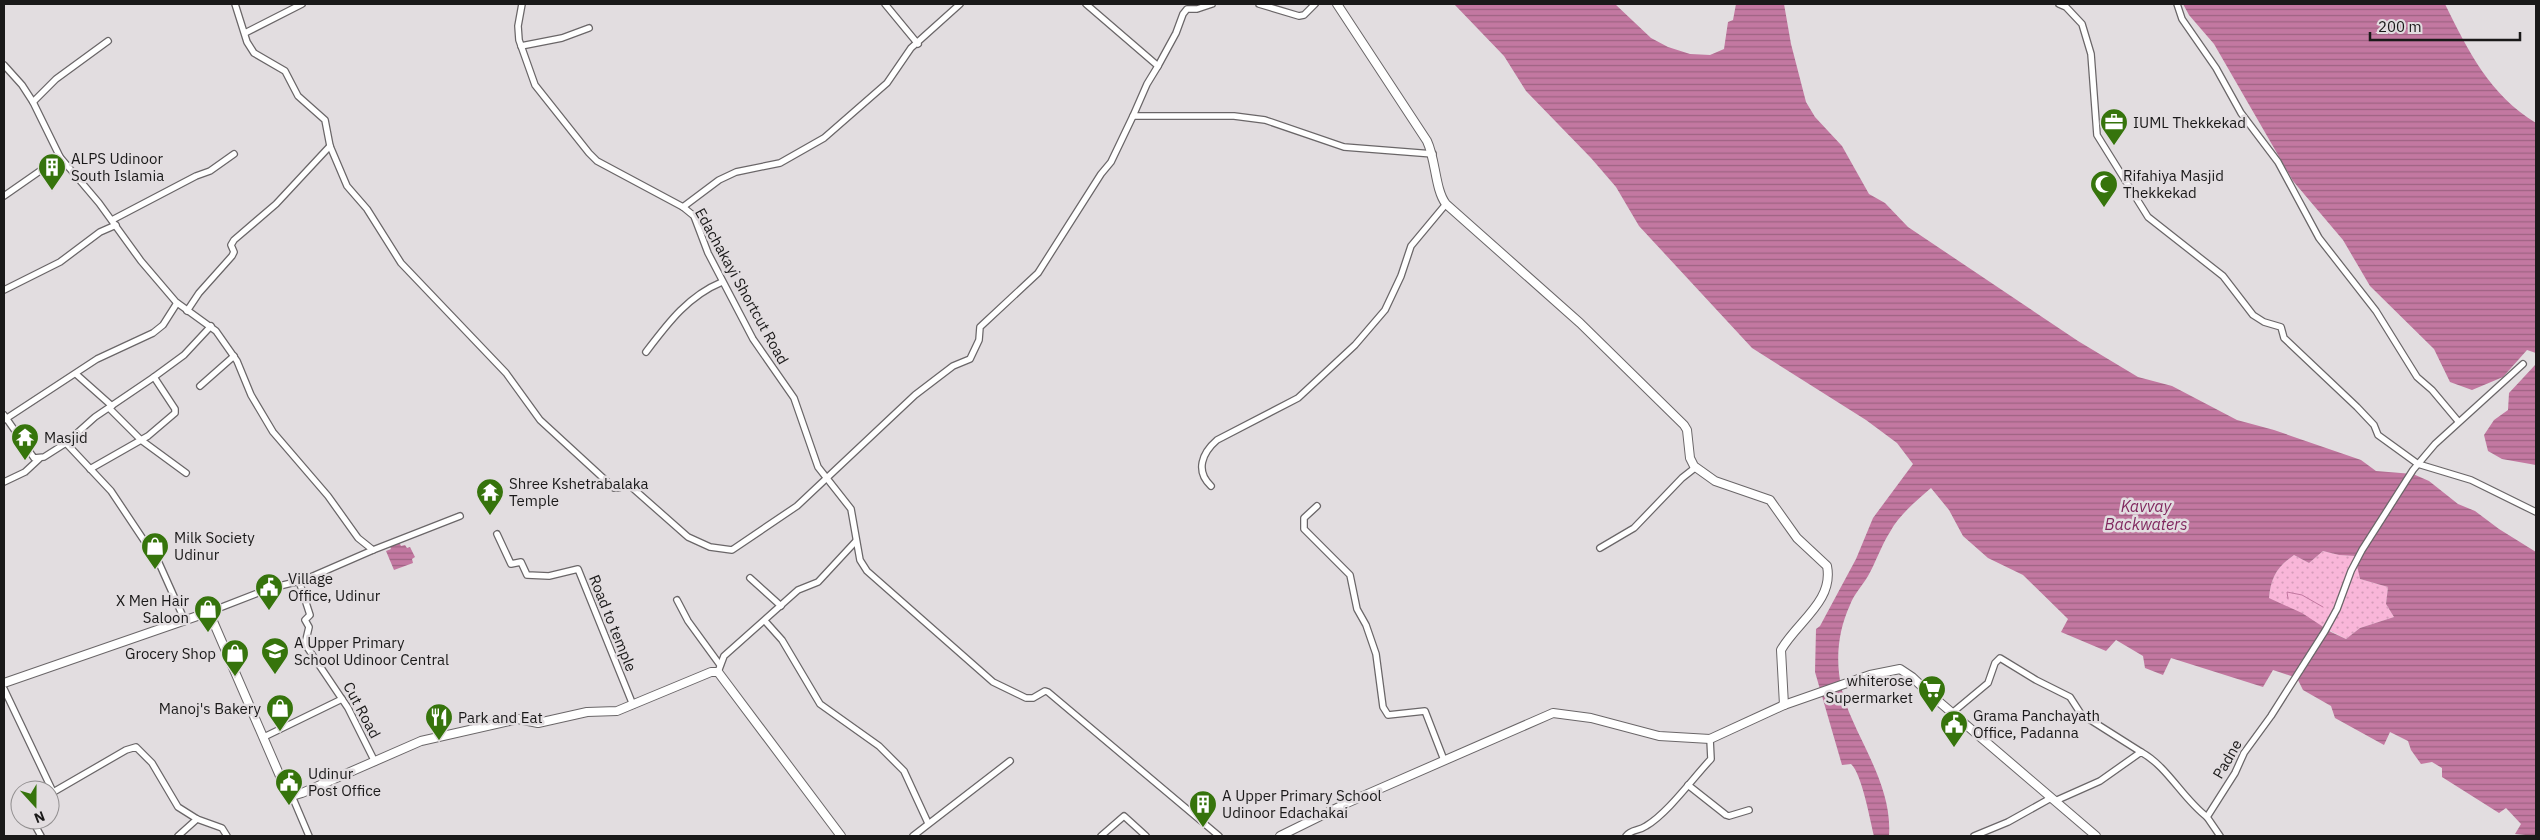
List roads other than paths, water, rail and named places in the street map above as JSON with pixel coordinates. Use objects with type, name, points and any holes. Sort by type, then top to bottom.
[{"type":"main road","points":[[1337,4],[1427,141],[1433,154],[1440,191],[1446,204],[1580,323],[1684,425],[1687,430],[1690,458],[1696,468],[1716,481],[1770,500],[1797,538],[1827,566],[1827,589],[1782,650],[1784,705]]},
{"type":"main road","points":[[4,683],[209,612],[286,790],[292,796],[421,741],[518,719],[538,723],[587,712],[617,711],[719,669],[841,836]]},
{"type":"main road","points":[[1280,836],[1347,802],[1553,713],[1591,718],[1659,736],[1710,739],[1784,705],[1870,675],[1893,670],[1906,672],[2096,836]]},
{"type":"street","points":[[235,4],[254,53],[285,70],[298,96],[325,120],[330,146],[346,186],[367,209],[402,263],[506,373],[540,420],[614,488],[619,488],[626,483],[688,537],[725,551],[738,548],[797,506],[827,480],[915,395],[953,366],[970,358],[979,340],[980,327],[1038,273],[1101,174],[1111,162],[1147,84],[1176,33],[1183,14],[1187,9],[1197,9],[1212,4]]},
{"type":"street","points":[[245,33],[302,4]]},
{"type":"street","name":"Edachakayi Shortcut Road","points":[[522,4],[518,26],[521,46],[539,91],[588,154],[597,161],[683,207],[694,216],[722,282],[753,339],[794,398],[809,448],[818,467],[851,509],[860,560],[867,571],[974,666],[1017,696],[1033,698],[1044,691],[1048,692],[1219,836]]},
{"type":"street","points":[[885,4],[918,44]]},
{"type":"street","points":[[683,207],[719,180],[736,172],[780,163],[824,138],[887,83],[912,48],[960,4]]},
{"type":"street","points":[[1086,4],[1158,66]]},
{"type":"street","points":[[1259,4],[1299,16],[1304,15],[1315,4]]},
{"type":"street","points":[[2059,4],[2066,7],[2082,24],[2091,54],[2097,135],[2148,217],[2223,276],[2253,315],[2264,322],[2281,327],[2284,338],[2358,407],[2374,425],[2378,435],[2418,464],[2471,480],[2536,512]]},
{"type":"street","points":[[2178,4],[2182,19],[2216,68],[2241,113],[2278,162],[2319,238],[2376,311],[2417,377],[2432,390],[2458,422]]},
{"type":"street","points":[[521,46],[562,38],[588,28]]},
{"type":"street","points":[[33,102],[56,79],[108,41]]},
{"type":"street","points":[[4,65],[22,85],[33,102],[60,157],[114,222],[141,261],[177,303],[211,326],[234,356],[254,401],[273,432],[328,496],[358,538],[373,550]]},
{"type":"street","points":[[1133,116],[1226,116],[1265,120],[1344,147],[1433,154]]},
{"type":"street","points":[[187,311],[199,293],[232,256],[234,252],[231,245],[234,240],[276,204],[330,146]]},
{"type":"street","points":[[4,290],[60,262],[114,222],[196,176],[210,171],[234,154]]},
{"type":"street","points":[[4,196],[60,157]]},
{"type":"street","points":[[1211,486],[1203,478],[1202,466],[1207,449],[1217,440],[1298,398],[1355,345],[1385,310],[1401,276],[1411,246],[1446,204]]},
{"type":"street","points":[[646,352],[672,318],[694,297],[722,282]]},
{"type":"street","points":[[39,459],[34,458],[4,418],[98,359],[153,333],[163,325],[177,303]]},
{"type":"street","points":[[4,482],[25,472],[39,459],[66,443],[110,407],[184,355],[211,326]]},
{"type":"street","points":[[200,386],[234,356]]},
{"type":"street","name":"Padne","points":[[2207,817],[2235,773],[2244,753],[2284,696],[2337,609],[2351,570],[2413,470],[2458,422],[2523,364]]},
{"type":"street","points":[[76,374],[141,440],[186,473]]},
{"type":"street","points":[[90,469],[141,440],[175,413],[175,409],[154,377]]},
{"type":"street","points":[[66,443],[111,490],[159,564],[185,621]]},
{"type":"street","points":[[1600,548],[1640,523],[1682,478],[1696,468]]},
{"type":"street","points":[[1317,506],[1304,518],[1304,529],[1350,575],[1356,609],[1366,625],[1376,654],[1383,707],[1388,715],[1425,711],[1444,760]]},
{"type":"street","points":[[209,612],[270,588],[299,581],[347,563],[373,550],[460,516]]},
{"type":"street","name":"Road to temple","points":[[497,534],[511,564],[520,562],[527,575],[549,576],[578,569],[632,705]]},
{"type":"street","points":[[719,669],[724,656],[766,621],[803,586],[818,582],[856,541]]},
{"type":"street","points":[[750,578],[781,606]]},
{"type":"street","name":"Cut Road","points":[[299,581],[310,615],[305,620],[309,627],[305,644],[342,699],[375,762]]},
{"type":"street","points":[[677,600],[688,621],[719,669]]},
{"type":"street","points":[[766,621],[782,640],[820,704],[879,746],[904,771],[928,823]]},
{"type":"street","points":[[1952,713],[1988,682],[1995,663],[2000,658],[2036,680],[2070,697],[2081,714],[2141,752],[2162,768],[2184,796],[2207,817],[2218,835]]},
{"type":"street","points":[[4,689],[45,780]]},
{"type":"street","points":[[264,737],[342,699]]},
{"type":"street","points":[[1626,836],[1633,830],[1646,826],[1711,759],[1710,739]]},
{"type":"street","points":[[60,788],[126,750],[136,748],[152,763],[170,790],[178,808],[197,819],[222,828],[227,836]]},
{"type":"street","points":[[1974,836],[2100,781],[2141,752]]},
{"type":"street","points":[[913,836],[1010,761]]},
{"type":"street","points":[[1688,784],[1726,815],[1729,816],[1750,810]]},
{"type":"street","points":[[292,796],[309,836]]},
{"type":"street","points":[[1101,836],[1124,816],[1146,836]]},
{"type":"street","points":[[178,836],[197,819]]},
{"type":"water","name":"Kavvay Backwaters","points":[[1454,4],[1615,4],[1651,38],[1668,47],[1690,54],[1710,55],[1724,49],[1728,22],[1733,20],[1736,4],[1784,4],[1791,44],[1806,102],[1815,117],[1842,146],[1869,194],[1885,203],[1908,227],[2078,341],[2138,377],[2172,386],[2237,420],[2274,430],[2361,460],[2376,471],[2413,474],[2429,481],[2458,504],[2475,511],[2499,529],[2536,552],[2536,836],[2515,834],[2521,824],[2506,808],[2499,813],[2442,777],[2442,768],[2432,762],[2421,764],[2411,750],[2408,741],[2390,732],[2384,745],[2335,718],[2331,706],[2303,690],[2297,678],[2273,670],[2263,687],[2171,658],[2163,675],[2145,668],[2143,656],[2116,640],[2106,651],[2061,632],[2068,619],[2023,575],[1988,558],[1963,536],[1949,510],[1931,488],[1908,508],[1894,526],[1868,576],[1852,601],[1841,633],[1838,662],[1842,691],[1852,719],[1878,775],[1887,805],[1889,836],[1874,836],[1859,777],[1851,764],[1842,765],[1815,672],[1816,629],[1820,626],[1856,559],[1873,518],[1913,464],[1897,443],[1866,420],[1752,348],[1639,226],[1616,187],[1591,158],[1526,91],[1504,56]],"holes":[[[2323,551],[2355,556],[2360,579],[2388,587],[2386,604],[2394,617],[2360,628],[2346,639],[2331,632],[2302,613],[2269,598],[2273,578],[2279,568],[2294,555],[2309,563]]]},
{"type":"water","points":[[2183,4],[2445,4],[2462,38],[2482,71],[2506,99],[2536,123],[2536,353],[2527,350],[2503,377],[2472,390],[2450,382],[2434,349],[2370,286],[2343,240],[2293,181],[2214,44],[2189,15]]},
{"type":"water","points":[[2536,364],[2536,465],[2502,459],[2488,451],[2484,435],[2494,420],[2508,410],[2509,393]]},
{"type":"water","points":[[399,542],[401,546],[410,547],[415,557],[412,559],[413,563],[394,570],[386,551],[391,549],[390,546]]},
{"type":"waterway","points":[[2288,599],[2287,592],[2302,595],[2323,607]]},
{"type":"place","name":"IUML Thekkekad","points":[[2114,146]]},
{"type":"place","name":"ALPS Udinoor South Islamia","points":[[52,191]]},
{"type":"place","name":"Rifahiya Masjid Thekkekad","points":[[2104,208]]},
{"type":"place","name":"Masjid","points":[[25,461]]},
{"type":"place","name":"Shree Kshetrabalaka Temple","points":[[490,516]]},
{"type":"place","name":"Milk Society Udinur","points":[[155,570]]},
{"type":"place","name":"Village Office, Udinur","points":[[269,611]]},
{"type":"place","name":"X Men Hair Saloon","points":[[208,633]]},
{"type":"place","name":"A Upper Primary School Udinoor Central","points":[[275,675]]},
{"type":"place","name":"Grocery Shop","points":[[235,677]]},
{"type":"place","name":"whiterose Supermarket","points":[[1932,713]]},
{"type":"place","name":"Manoj's Bakery","points":[[280,732]]},
{"type":"place","name":"Park and Eat","points":[[439,741]]},
{"type":"place","name":"Grama Panchayath Office, Padanna","points":[[1954,748]]},
{"type":"place","name":"Udinur Post Office","points":[[289,806]]},
{"type":"place","name":"A Upper Primary School Udinoor Edachakai","points":[[1203,828]]}]
